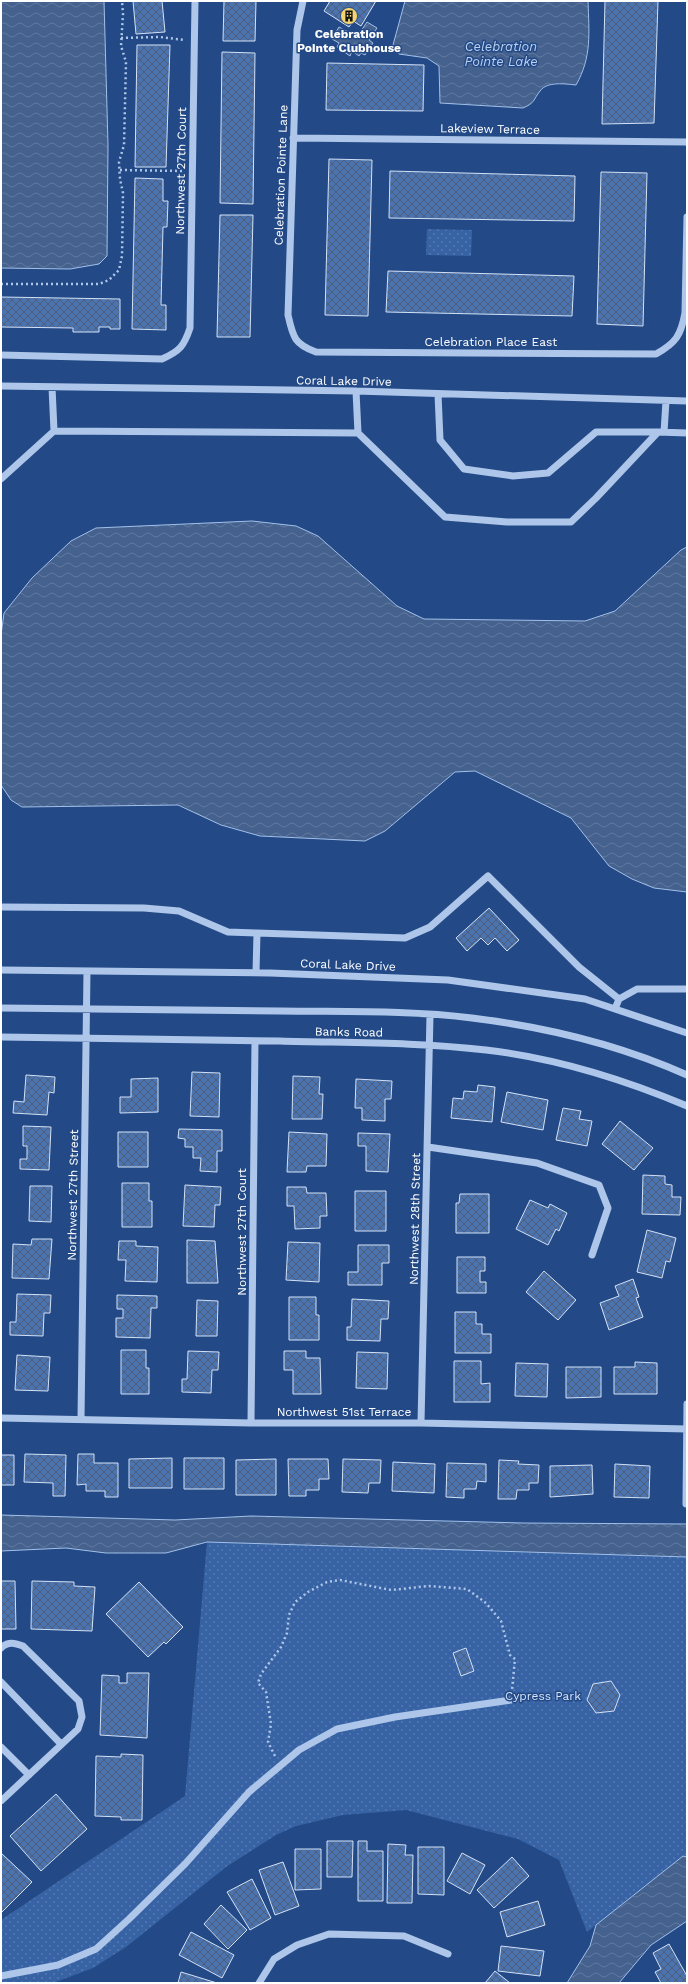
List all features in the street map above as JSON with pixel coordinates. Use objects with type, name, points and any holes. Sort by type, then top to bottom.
[{"type":"street","name":"Northwest 27th Court","points":[[1,355],[162,359],[176,352],[186,342],[190,328],[195,1]]},
{"type":"street","name":"Celebration Pointe Lane","points":[[302,347],[292,333],[288,315],[297,30],[303,1]]},
{"type":"street","name":"Lakeview Terrace","points":[[293,138],[687,142]]},
{"type":"street","name":"Celebration Place East","points":[[302,347],[316,352],[656,354],[677,339],[682,329],[685,314],[687,217]]},
{"type":"street","name":"Coral Lake Drive","points":[[1,386],[356,392],[687,401]]},
{"type":"street","points":[[52,387],[54,431]]},
{"type":"street","points":[[356,392],[358,433],[445,517],[507,522],[570,522],[596,498],[661,432],[666,401]]},
{"type":"street","points":[[438,394],[440,440],[464,469],[513,476],[548,473],[596,432],[687,433]]},
{"type":"street","points":[[1,478],[54,431],[358,433]]},
{"type":"street","points":[[1,907],[144,908],[179,911],[228,932],[405,938],[430,927],[488,876],[579,967],[619,999]]},
{"type":"street","points":[[256,973],[257,933]]},
{"type":"street","name":"Coral Lake Drive","points":[[1,970],[256,973],[448,980],[584,1000],[687,1033]]},
{"type":"street","name":"Northwest 27th Street","points":[[81,1419],[87,971]]},
{"type":"street","points":[[616,1009],[619,999],[637,989],[687,989]]},
{"type":"street","name":"Banks Road","points":[[1,1008],[430,1015],[470,1018],[524,1026],[577,1038],[625,1052],[687,1075]]},
{"type":"street","name":"Northwest 28th Street","points":[[421,1423],[430,1015]]},
{"type":"street","name":"Banks Road","points":[[1,1037],[429,1045],[487,1050],[542,1060],[597,1073],[649,1090],[687,1106]]},
{"type":"street","name":"Northwest 27th Court","points":[[251,1423],[255,1041]]},
{"type":"street","points":[[428,1147],[537,1163],[599,1185],[608,1208],[592,1255]]},
{"type":"street","points":[[686,1504],[687,1404]]},
{"type":"street","name":"Northwest 51st Terrace","points":[[1,1418],[251,1423],[421,1423],[686,1429]]},
{"type":"street","points":[[1,1648],[4,1644],[14,1643],[23,1646],[79,1701],[82,1717],[78,1728],[1,1801]]},
{"type":"street","points":[[1,1682],[61,1744]]},
{"type":"street","points":[[1,1976],[58,1965],[96,1949],[130,1919],[185,1864],[249,1792],[299,1750],[337,1729],[395,1717],[511,1700]]},
{"type":"street","points":[[1,1747],[29,1775]]},
{"type":"street","points":[[259,1983],[274,1959],[297,1945],[329,1934],[404,1936],[448,1954]]},
{"type":"path","points":[[1,284],[99,284],[109,280],[118,270],[122,256],[123,192],[120,162],[124,145],[126,62],[121,46],[124,14],[122,1]]},
{"type":"path","points":[[121,38],[160,37],[194,41]]},
{"type":"path","points":[[120,170],[192,171]]},
{"type":"path","points":[[279,1766],[268,1742],[271,1724],[266,1692],[258,1683],[261,1674],[281,1647],[287,1633],[289,1615],[295,1602],[308,1592],[326,1582],[340,1580],[391,1590],[429,1586],[467,1590],[486,1603],[501,1621],[510,1654],[515,1659],[511,1700]]},
{"type":"green space","points":[[427,229],[472,230],[471,256],[426,255]]},
{"type":"green space","name":"Cypress Park","points":[[207,1542],[687,1557],[687,1857],[683,1856],[587,1932],[559,1860],[518,1839],[406,1810],[343,1815],[296,1826],[276,1835],[226,1867],[126,1947],[93,1968],[53,1983],[1,1983],[1,1920],[185,1796]]},
{"type":"water","points":[[1,1],[104,1],[108,145],[107,256],[99,264],[70,269],[1,268]]},
{"type":"water","name":"Celebration Pointe Lake","points":[[405,1],[588,1],[589,24],[585,65],[576,85],[552,84],[547,86],[540,91],[532,103],[523,108],[440,103],[439,66],[427,58],[399,54],[393,45]]},
{"type":"water","points":[[367,22],[377,28],[369,40],[373,43],[365,55],[361,53],[359,56],[352,51],[350,56],[337,47],[339,43],[332,39],[339,27],[357,37]]},
{"type":"water","points":[[252,521],[296,526],[318,536],[397,606],[424,619],[585,621],[615,611],[681,550],[687,547],[687,892],[654,888],[632,879],[609,866],[571,818],[475,771],[455,772],[385,831],[365,841],[260,836],[221,825],[178,805],[22,807],[11,800],[1,785],[1,635],[4,613],[32,578],[71,541],[96,528]]},
{"type":"water","points":[[1,1515],[175,1520],[251,1516],[523,1523],[687,1524],[687,1557],[207,1542],[166,1553],[106,1553],[66,1548],[1,1551]]},
{"type":"water","points":[[683,1856],[687,1857],[687,1921],[651,1945],[619,1983],[567,1983],[590,1946],[596,1925]]},
{"type":"building","points":[[133,1],[162,1],[165,32],[136,34]]},
{"type":"building","points":[[224,1],[256,1],[255,41],[223,41]]},
{"type":"building","name":"Celebration Pointe Clubhouse","points":[[330,1],[376,1],[361,26],[353,21],[349,27],[324,11]]},
{"type":"building","points":[[605,1],[658,1],[654,123],[602,124]]},
{"type":"building","points":[[137,45],[170,45],[166,167],[135,167]]},
{"type":"building","points":[[222,52],[255,53],[253,204],[220,203]]},
{"type":"building","points":[[327,63],[424,65],[423,111],[326,110]]},
{"type":"building","points":[[329,159],[372,160],[368,316],[325,315]]},
{"type":"building","points":[[390,171],[575,176],[574,221],[389,218]]},
{"type":"building","points":[[601,172],[647,173],[643,326],[597,324]]},
{"type":"building","points":[[135,178],[163,179],[163,201],[168,201],[167,227],[163,227],[161,305],[166,305],[166,330],[132,329]]},
{"type":"building","points":[[220,215],[253,215],[250,337],[217,337]]},
{"type":"building","points":[[388,271],[574,276],[572,316],[386,312]]},
{"type":"building","points":[[1,297],[120,299],[120,329],[99,327],[99,332],[73,332],[73,328],[1,327]]},
{"type":"building","points":[[489,908],[519,940],[507,951],[495,938],[488,945],[481,938],[467,951],[456,938]]},
{"type":"building","points":[[192,1072],[220,1073],[219,1117],[190,1116]]},
{"type":"building","points":[[26,1075],[55,1077],[54,1093],[49,1092],[47,1115],[13,1113],[14,1101],[24,1102]]},
{"type":"building","points":[[293,1076],[320,1077],[319,1094],[323,1094],[322,1119],[292,1119]]},
{"type":"building","points":[[158,1078],[158,1112],[120,1113],[120,1097],[131,1097],[131,1079]]},
{"type":"building","points":[[356,1079],[392,1081],[391,1099],[385,1099],[385,1121],[362,1120],[362,1108],[355,1108]]},
{"type":"building","points":[[478,1085],[495,1087],[492,1122],[451,1118],[453,1098],[463,1099],[464,1091],[477,1092]]},
{"type":"building","points":[[507,1092],[548,1100],[543,1130],[501,1122]]},
{"type":"building","points":[[563,1108],[581,1111],[579,1119],[592,1121],[587,1146],[556,1140]]},
{"type":"building","points":[[620,1121],[653,1148],[634,1170],[602,1144]]},
{"type":"building","points":[[23,1126],[51,1127],[49,1170],[20,1169],[20,1159],[27,1159],[27,1146],[23,1146]]},
{"type":"building","points":[[179,1129],[222,1130],[222,1151],[217,1151],[217,1172],[200,1171],[201,1158],[193,1158],[193,1147],[185,1147],[185,1139],[178,1138]]},
{"type":"building","points":[[118,1132],[148,1132],[148,1167],[118,1167]]},
{"type":"building","points":[[289,1132],[327,1134],[326,1166],[307,1166],[306,1172],[287,1172]]},
{"type":"building","points":[[358,1133],[390,1134],[388,1172],[366,1171],[366,1146],[358,1146]]},
{"type":"building","points":[[643,1175],[665,1176],[665,1184],[672,1185],[672,1197],[681,1197],[680,1215],[642,1214]]},
{"type":"building","points":[[122,1183],[149,1183],[149,1201],[152,1201],[152,1227],[122,1227]]},
{"type":"building","points":[[185,1185],[221,1187],[220,1205],[215,1205],[214,1227],[183,1226]]},
{"type":"building","points":[[30,1186],[52,1186],[51,1222],[29,1221]]},
{"type":"building","points":[[287,1187],[306,1187],[307,1193],[326,1193],[327,1216],[320,1216],[320,1228],[295,1229],[294,1206],[287,1206]]},
{"type":"building","points":[[355,1191],[386,1191],[386,1231],[355,1231]]},
{"type":"building","points":[[460,1194],[489,1194],[489,1233],[456,1233],[456,1203],[459,1203]]},
{"type":"building","points":[[530,1200],[548,1208],[550,1204],[567,1213],[559,1231],[556,1229],[548,1245],[516,1229]]},
{"type":"building","points":[[647,1230],[676,1238],[670,1262],[666,1261],[662,1278],[637,1272]]},
{"type":"building","points":[[32,1239],[52,1239],[49,1279],[12,1278],[13,1244],[31,1245]]},
{"type":"building","points":[[187,1240],[215,1241],[218,1283],[187,1283]]},
{"type":"building","points":[[119,1241],[136,1241],[136,1246],[158,1247],[157,1282],[125,1281],[126,1260],[118,1260]]},
{"type":"building","points":[[288,1242],[320,1243],[319,1282],[286,1280]]},
{"type":"building","points":[[358,1245],[389,1245],[389,1263],[382,1263],[382,1285],[348,1285],[348,1272],[358,1272]]},
{"type":"building","points":[[457,1257],[485,1257],[485,1271],[480,1271],[480,1282],[486,1282],[486,1293],[457,1293]]},
{"type":"building","points":[[544,1271],[576,1300],[558,1320],[526,1292]]},
{"type":"building","points":[[633,1279],[639,1297],[636,1298],[643,1317],[609,1330],[600,1303],[619,1296],[615,1286]]},
{"type":"building","points":[[17,1294],[51,1295],[50,1313],[44,1313],[43,1336],[10,1335],[10,1322],[16,1322]]},
{"type":"building","points":[[117,1295],[157,1296],[157,1308],[151,1308],[150,1338],[116,1337],[116,1318],[123,1318],[123,1309],[117,1309]]},
{"type":"building","points":[[289,1297],[316,1297],[316,1315],[319,1315],[319,1340],[289,1340]]},
{"type":"building","points":[[352,1299],[389,1301],[388,1319],[381,1319],[380,1341],[347,1340],[347,1327],[351,1327]]},
{"type":"building","points":[[197,1300],[218,1301],[217,1336],[196,1336]]},
{"type":"building","points":[[455,1312],[476,1312],[476,1324],[482,1324],[482,1334],[491,1334],[491,1353],[455,1353]]},
{"type":"building","points":[[121,1350],[146,1350],[146,1368],[149,1368],[149,1394],[121,1394]]},
{"type":"building","points":[[188,1351],[219,1352],[218,1370],[212,1370],[211,1393],[182,1392],[182,1379],[187,1379]]},
{"type":"building","points":[[284,1351],[306,1351],[306,1358],[320,1358],[321,1394],[293,1394],[293,1370],[284,1370]]},
{"type":"building","points":[[357,1352],[388,1353],[387,1389],[356,1388]]},
{"type":"building","points":[[17,1355],[50,1357],[48,1391],[15,1390]]},
{"type":"building","points":[[454,1361],[481,1361],[481,1384],[490,1383],[490,1402],[454,1402]]},
{"type":"building","points":[[635,1362],[657,1363],[657,1394],[614,1394],[614,1367],[635,1367]]},
{"type":"building","points":[[516,1363],[548,1364],[547,1397],[515,1396]]},
{"type":"building","points":[[566,1367],[601,1367],[601,1397],[566,1398]]},
{"type":"building","points":[[25,1454],[66,1455],[65,1496],[53,1496],[53,1483],[24,1482]]},
{"type":"building","points":[[78,1454],[94,1454],[94,1463],[118,1463],[118,1497],[105,1497],[105,1491],[86,1491],[86,1484],[77,1485]]},
{"type":"building","points":[[1,1455],[14,1455],[14,1485],[1,1485]]},
{"type":"building","points":[[172,1458],[172,1488],[129,1488],[129,1459]]},
{"type":"building","points":[[184,1458],[224,1458],[224,1489],[184,1489]]},
{"type":"building","points":[[276,1459],[276,1495],[236,1495],[236,1460]]},
{"type":"building","points":[[288,1459],[328,1459],[329,1479],[319,1479],[319,1490],[306,1490],[306,1496],[289,1496]]},
{"type":"building","points":[[343,1459],[381,1460],[380,1483],[369,1483],[368,1493],[342,1492]]},
{"type":"building","points":[[499,1460],[519,1461],[518,1464],[539,1465],[538,1483],[529,1483],[529,1490],[517,1490],[516,1499],[498,1499]]},
{"type":"building","points":[[393,1462],[435,1464],[434,1493],[392,1491]]},
{"type":"building","points":[[447,1463],[486,1464],[486,1482],[477,1481],[476,1489],[464,1489],[464,1498],[446,1497]]},
{"type":"building","points":[[615,1464],[650,1466],[649,1498],[614,1497]]},
{"type":"building","points":[[592,1465],[593,1494],[550,1497],[550,1466]]},
{"type":"building","points":[[1,1581],[15,1581],[16,1629],[1,1629]]},
{"type":"building","points":[[32,1581],[74,1582],[74,1586],[95,1587],[92,1631],[31,1629]]},
{"type":"building","points":[[139,1582],[183,1627],[166,1644],[164,1642],[148,1657],[106,1614]]},
{"type":"building","points":[[466,1648],[474,1671],[461,1676],[453,1653]]},
{"type":"building","points":[[127,1673],[149,1673],[147,1738],[100,1735],[102,1675],[119,1676],[119,1683],[127,1683]]},
{"type":"building","points":[[611,1681],[620,1695],[614,1711],[596,1713],[587,1700],[593,1684]]},
{"type":"building","points":[[121,1754],[143,1755],[142,1820],[121,1820],[121,1817],[95,1816],[96,1756],[121,1757]]},
{"type":"building","points":[[56,1794],[87,1829],[41,1871],[10,1836]]},
{"type":"building","points":[[327,1841],[353,1841],[352,1877],[327,1877]]},
{"type":"building","points":[[358,1841],[367,1841],[367,1851],[383,1851],[383,1901],[358,1901]]},
{"type":"building","points":[[388,1844],[406,1845],[405,1855],[413,1855],[412,1903],[387,1903]]},
{"type":"building","points":[[418,1847],[444,1847],[444,1895],[418,1894]]},
{"type":"building","points":[[295,1849],[321,1849],[321,1889],[295,1890]]},
{"type":"building","points":[[1,1853],[32,1882],[1,1913]]},
{"type":"building","points":[[462,1853],[485,1865],[470,1894],[447,1881]]},
{"type":"building","points":[[512,1857],[529,1876],[494,1908],[477,1890]]},
{"type":"building","points":[[283,1862],[299,1906],[275,1915],[259,1870]]},
{"type":"building","points":[[252,1879],[271,1918],[250,1930],[227,1892]]},
{"type":"building","points":[[538,1901],[545,1925],[507,1937],[500,1912]]},
{"type":"building","points":[[221,1905],[247,1930],[228,1949],[204,1924]]},
{"type":"building","points":[[191,1932],[234,1955],[222,1978],[179,1955]]},
{"type":"building","points":[[669,1944],[687,1976],[687,1983],[661,1983],[655,1972],[661,1969],[653,1953]]},
{"type":"building","points":[[501,1946],[544,1951],[540,1976],[498,1971]]},
{"type":"building","points":[[495,1971],[510,1983],[485,1983]]},
{"type":"building","points":[[181,1972],[217,1983],[178,1983]]},
{"type":"place","name":"Celebration Pointe Clubhouse","points":[[349,16]]}]
